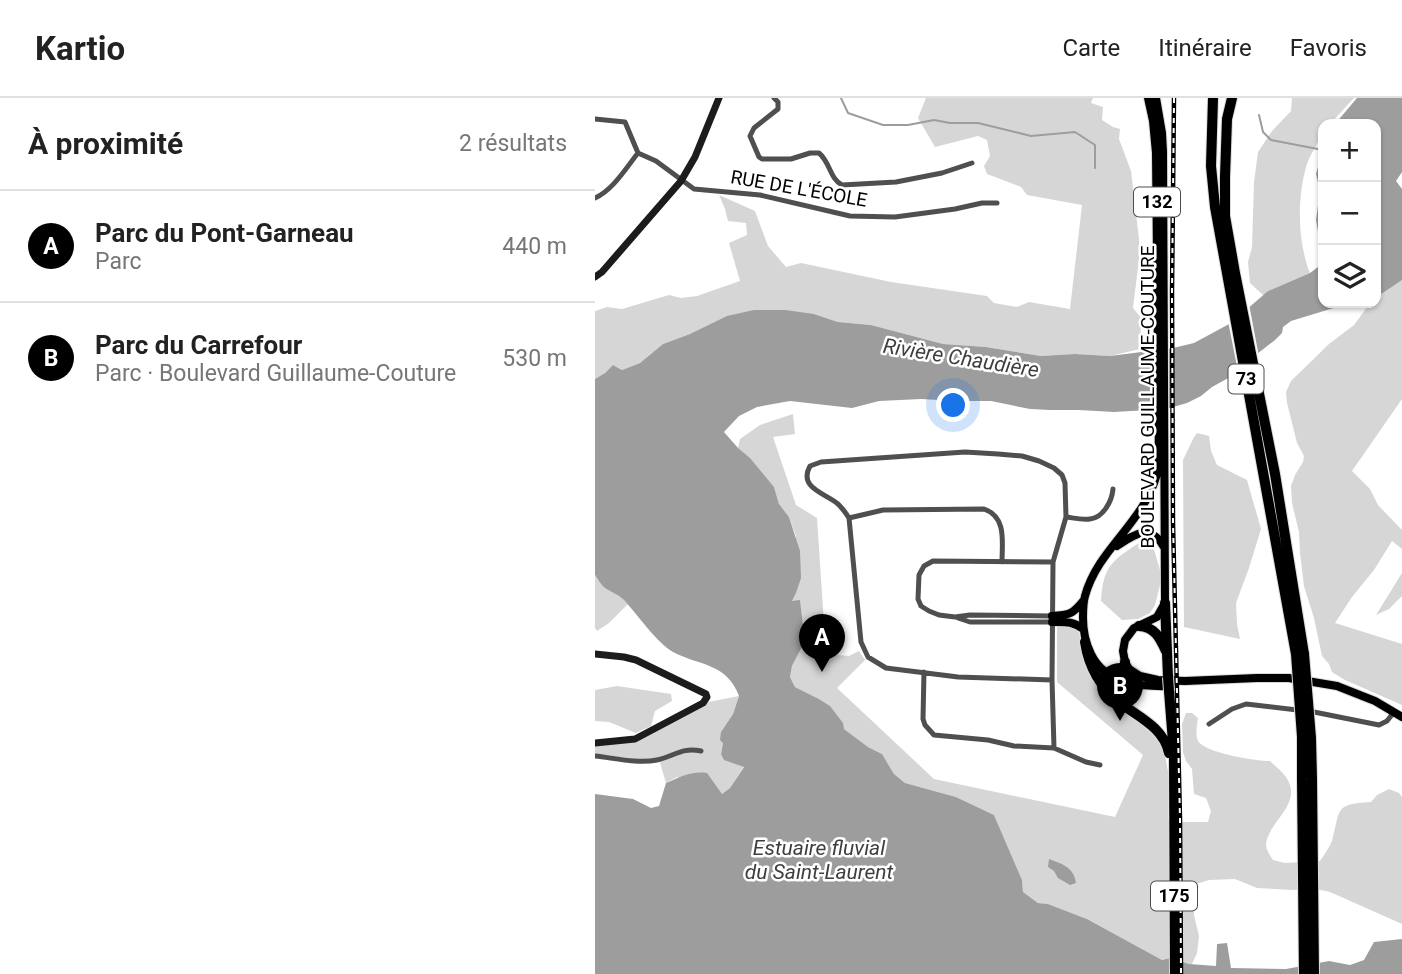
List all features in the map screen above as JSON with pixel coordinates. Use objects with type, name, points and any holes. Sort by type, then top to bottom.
[{"type":"highway","name":"73","points":[[1213,98],[1211,166],[1215,207],[1275,474],[1300,654],[1314,974]]},
{"type":"highway","name":"73","points":[[1232,98],[1227,119],[1225,177],[1225,216],[1231,275],[1265,481],[1300,654]]},
{"type":"highway","points":[[1228,138],[1237,98]]},
{"type":"highway","name":"BOULEVARD GUILLAUME-COUTURE","points":[[1165,603],[1175,819],[1175,974]]},
{"type":"highway","points":[[1139,626],[1154,630],[1167,655]]},
{"type":"highway","name":"BOULEVARD GUILLAUME-COUTURE","points":[[1085,642],[1090,663],[1102,685],[1119,702],[1157,730],[1164,739],[1173,774]]},
{"type":"highway","points":[[1107,673],[1122,673],[1125,662]]},
{"type":"highway","name":"73","points":[[1304,974],[1307,779]]},
{"type":"main road","name":"BOULEVARD GUILLAUME-COUTURE","points":[[1148,98],[1156,153],[1162,307]]},
{"type":"main road","name":"BOULEVARD GUILLAUME-COUTURE","points":[[1156,98],[1163,152],[1162,465],[1166,550],[1165,603]]},
{"type":"main road","name":"BOULEVARD GUILLAUME-COUTURE","points":[[1085,642],[1084,600],[1094,574],[1143,507],[1162,465]]},
{"type":"main road","points":[[1109,551],[1135,534],[1144,532],[1156,536],[1166,550]]},
{"type":"main road","points":[[1052,619],[1069,615],[1084,600]]},
{"type":"main road","points":[[1165,603],[1157,617],[1129,632],[1125,640],[1125,662],[1134,673],[1147,679],[1158,680],[1289,678],[1318,684]]},
{"type":"main road","points":[[1052,619],[1076,623],[1083,629]]},
{"type":"main road","name":"132","points":[[1085,642],[1096,663],[1107,673]]},
{"type":"main road","points":[[1107,673],[1126,682],[1153,686],[1257,682],[1337,686],[1398,715]]},
{"type":"street","points":[[595,277],[681,181],[695,158],[719,98]]},
{"type":"street","points":[[774,98],[778,102],[778,109],[751,132],[751,140],[759,157],[765,160],[791,159],[819,153],[826,160],[836,182],[842,185],[896,182],[942,173],[972,163]]},
{"type":"street","points":[[595,119],[625,122],[638,153],[656,161],[681,181]]},
{"type":"street","points":[[595,198],[602,195],[638,153]]},
{"type":"street","name":"RUE DE L'ÉCOLE","points":[[681,181],[694,189],[770,197],[850,216],[895,217],[997,203]]},
{"type":"street","points":[[1052,680],[984,679],[886,668],[868,657],[861,642],[849,518],[840,505],[810,485],[807,480],[810,466],[821,462],[965,452],[1021,456],[1054,468],[1062,475],[1065,483],[1066,517],[1053,562],[1054,748]]},
{"type":"street","points":[[1066,517],[1094,518],[1109,504],[1113,489]]},
{"type":"street","points":[[849,518],[883,510],[990,511],[999,519],[1002,562]]},
{"type":"street","points":[[1052,619],[970,622],[929,611],[921,606],[918,598],[919,575],[924,566],[933,561],[1053,562]]},
{"type":"street","points":[[595,654],[636,660],[708,697],[703,703],[635,739],[595,743]]},
{"type":"street","points":[[924,672],[923,719],[934,735],[988,740],[1014,746],[1054,748],[1100,765]]},
{"type":"street","points":[[1209,724],[1245,704],[1314,712],[1379,725],[1398,715]]},
{"type":"street","points":[[595,756],[644,761],[657,760],[685,749],[701,751]]},
{"type":"shaded area","points":[[926,98],[1093,98],[1091,103],[1103,107],[1102,120],[1120,129],[1119,139],[1131,171],[1139,239],[1133,308],[1141,318],[1140,349],[1110,356],[1041,356],[986,347],[943,344],[871,325],[838,322],[814,314],[690,334],[663,344],[640,363],[622,370],[613,365],[595,379],[595,311],[607,307],[622,309],[669,295],[681,298],[697,296],[740,281],[729,243],[747,235],[746,223],[728,221],[719,195],[755,211],[768,246],[786,267],[801,263],[891,282],[987,296],[994,303],[1017,307],[1029,302],[1070,309],[1082,205],[1027,195],[1021,187],[987,174],[984,166],[990,156],[987,140],[978,136],[935,147],[918,118]]},
{"type":"shaded area","points":[[1292,98],[1354,98],[1335,119],[1318,119],[1318,140],[1307,164],[1300,204],[1303,247],[1310,273],[1268,291],[1264,296],[1250,283],[1248,262],[1252,247],[1254,182],[1258,152],[1272,131],[1291,111]]},
{"type":"shaded area","points":[[1402,280],[1402,399],[1352,471],[1370,489],[1378,505],[1402,530],[1402,549],[1392,541],[1335,623],[1402,644],[1402,705],[1345,680],[1332,672],[1322,656],[1304,586],[1299,532],[1292,503],[1291,486],[1304,456],[1297,443],[1286,392],[1291,381],[1329,344],[1354,325],[1366,308],[1381,308],[1383,293]]},
{"type":"shaded area","points":[[793,414],[795,434],[773,437],[796,505],[817,518],[826,654],[849,656],[859,651],[865,660],[837,688],[934,779],[1115,817],[1143,755],[1057,682],[1057,626],[1060,624],[1078,629],[1089,668],[1153,731],[1164,749],[1169,777],[1168,819],[1208,822],[1211,811],[1206,798],[1194,794],[1192,769],[1183,752],[1182,724],[1186,713],[1192,713],[1198,718],[1196,730],[1198,741],[1202,745],[1231,755],[1270,761],[1286,777],[1291,795],[1284,812],[1268,835],[1266,844],[1273,860],[1285,863],[1320,861],[1332,841],[1338,816],[1344,807],[1371,802],[1377,795],[1389,789],[1399,793],[1402,797],[1402,924],[1330,892],[1316,889],[1257,888],[1235,879],[1209,880],[1193,885],[1194,915],[1199,936],[1197,953],[1192,964],[1189,964],[1170,958],[1162,960],[1087,919],[1048,904],[1038,903],[1023,892],[1022,880],[994,815],[956,797],[905,783],[894,774],[882,754],[844,729],[817,698],[795,687],[790,677],[792,666],[805,641],[800,601],[792,601],[796,593],[796,536],[789,517],[779,504],[774,487],[738,448],[740,439],[760,425]]},
{"type":"shaded area","points":[[1197,433],[1209,436],[1217,465],[1247,480],[1261,529],[1236,603],[1240,639],[1184,627],[1183,460]]},
{"type":"shaded area","points":[[1142,541],[1153,546],[1162,577],[1155,605],[1150,613],[1138,619],[1122,620],[1101,601],[1104,579],[1117,559]]},
{"type":"shaded area","points":[[1402,573],[1402,596],[1389,609],[1376,615]]},
{"type":"shaded area","points":[[595,575],[604,587],[628,604],[597,631],[595,628]]},
{"type":"shaded area","points":[[617,686],[671,694],[672,701],[655,711],[651,726],[636,733],[609,722],[595,721],[595,690]]},
{"type":"shaded area","points":[[739,696],[733,714],[721,732],[721,754],[744,766],[730,788],[722,794],[677,777],[666,783],[659,759],[644,761],[595,756],[595,743],[635,739],[703,703]]},
{"type":"water","points":[[1357,98],[1402,98],[1402,172],[1396,181],[1402,189],[1402,280],[1381,294],[1381,119],[1339,119]]},
{"type":"water","points":[[1318,267],[1318,308],[1334,308],[1291,321],[1283,327],[1282,333],[1275,340],[1241,371],[1201,396],[1166,409],[1114,412],[1050,410],[991,401],[921,399],[879,401],[852,408],[790,401],[757,407],[739,416],[724,432],[774,487],[779,504],[789,517],[800,551],[801,578],[792,601],[800,600],[805,641],[792,666],[790,677],[795,687],[830,706],[843,723],[844,729],[882,754],[894,774],[905,783],[956,797],[994,815],[1022,880],[1023,892],[1038,903],[1048,904],[1087,919],[1162,960],[1170,958],[1189,964],[1216,966],[1217,944],[1227,943],[1231,968],[1286,969],[1329,961],[1350,965],[1364,960],[1374,942],[1402,939],[1402,974],[595,974],[595,794],[633,799],[651,808],[659,806],[666,783],[690,774],[707,773],[722,794],[730,788],[744,767],[724,760],[721,754],[721,732],[733,714],[739,696],[734,685],[720,671],[667,648],[624,600],[605,588],[595,575],[595,379],[613,365],[622,370],[640,363],[663,344],[727,316],[754,310],[814,314],[838,322],[871,325],[943,344],[986,347],[1041,356],[1110,356],[1173,348],[1194,343],[1231,323],[1268,291]]},
{"type":"water","points":[[1049,859],[1070,870],[1076,883],[1070,885],[1058,878],[1048,867]]},
{"type":"pier","points":[[1249,304],[1259,357],[1239,377],[1228,321]]},
{"type":"pier","points":[[1169,345],[1169,412],[1152,413],[1152,347]]},
{"type":"waterway","points":[[841,98],[848,113],[883,125],[908,125],[934,120],[978,123],[1031,136],[1075,132],[1095,145],[1095,168]]},
{"type":"waterway","points":[[1259,115],[1263,132],[1271,140],[1318,149]]},
{"type":"railway","points":[[1174,98],[1173,523],[1181,974]]},
{"type":"place","name":"Parc du Pont-Garneau","points":[[822,672]]},
{"type":"place","name":"Parc du Carrefour","points":[[1120,721]]},
{"type":"water label","name":"Rivière Chaudière","points":[[961,358]]},
{"type":"water label","name":"Estuaire fluvial du Saint-Laurent","points":[[819,860]]}]
